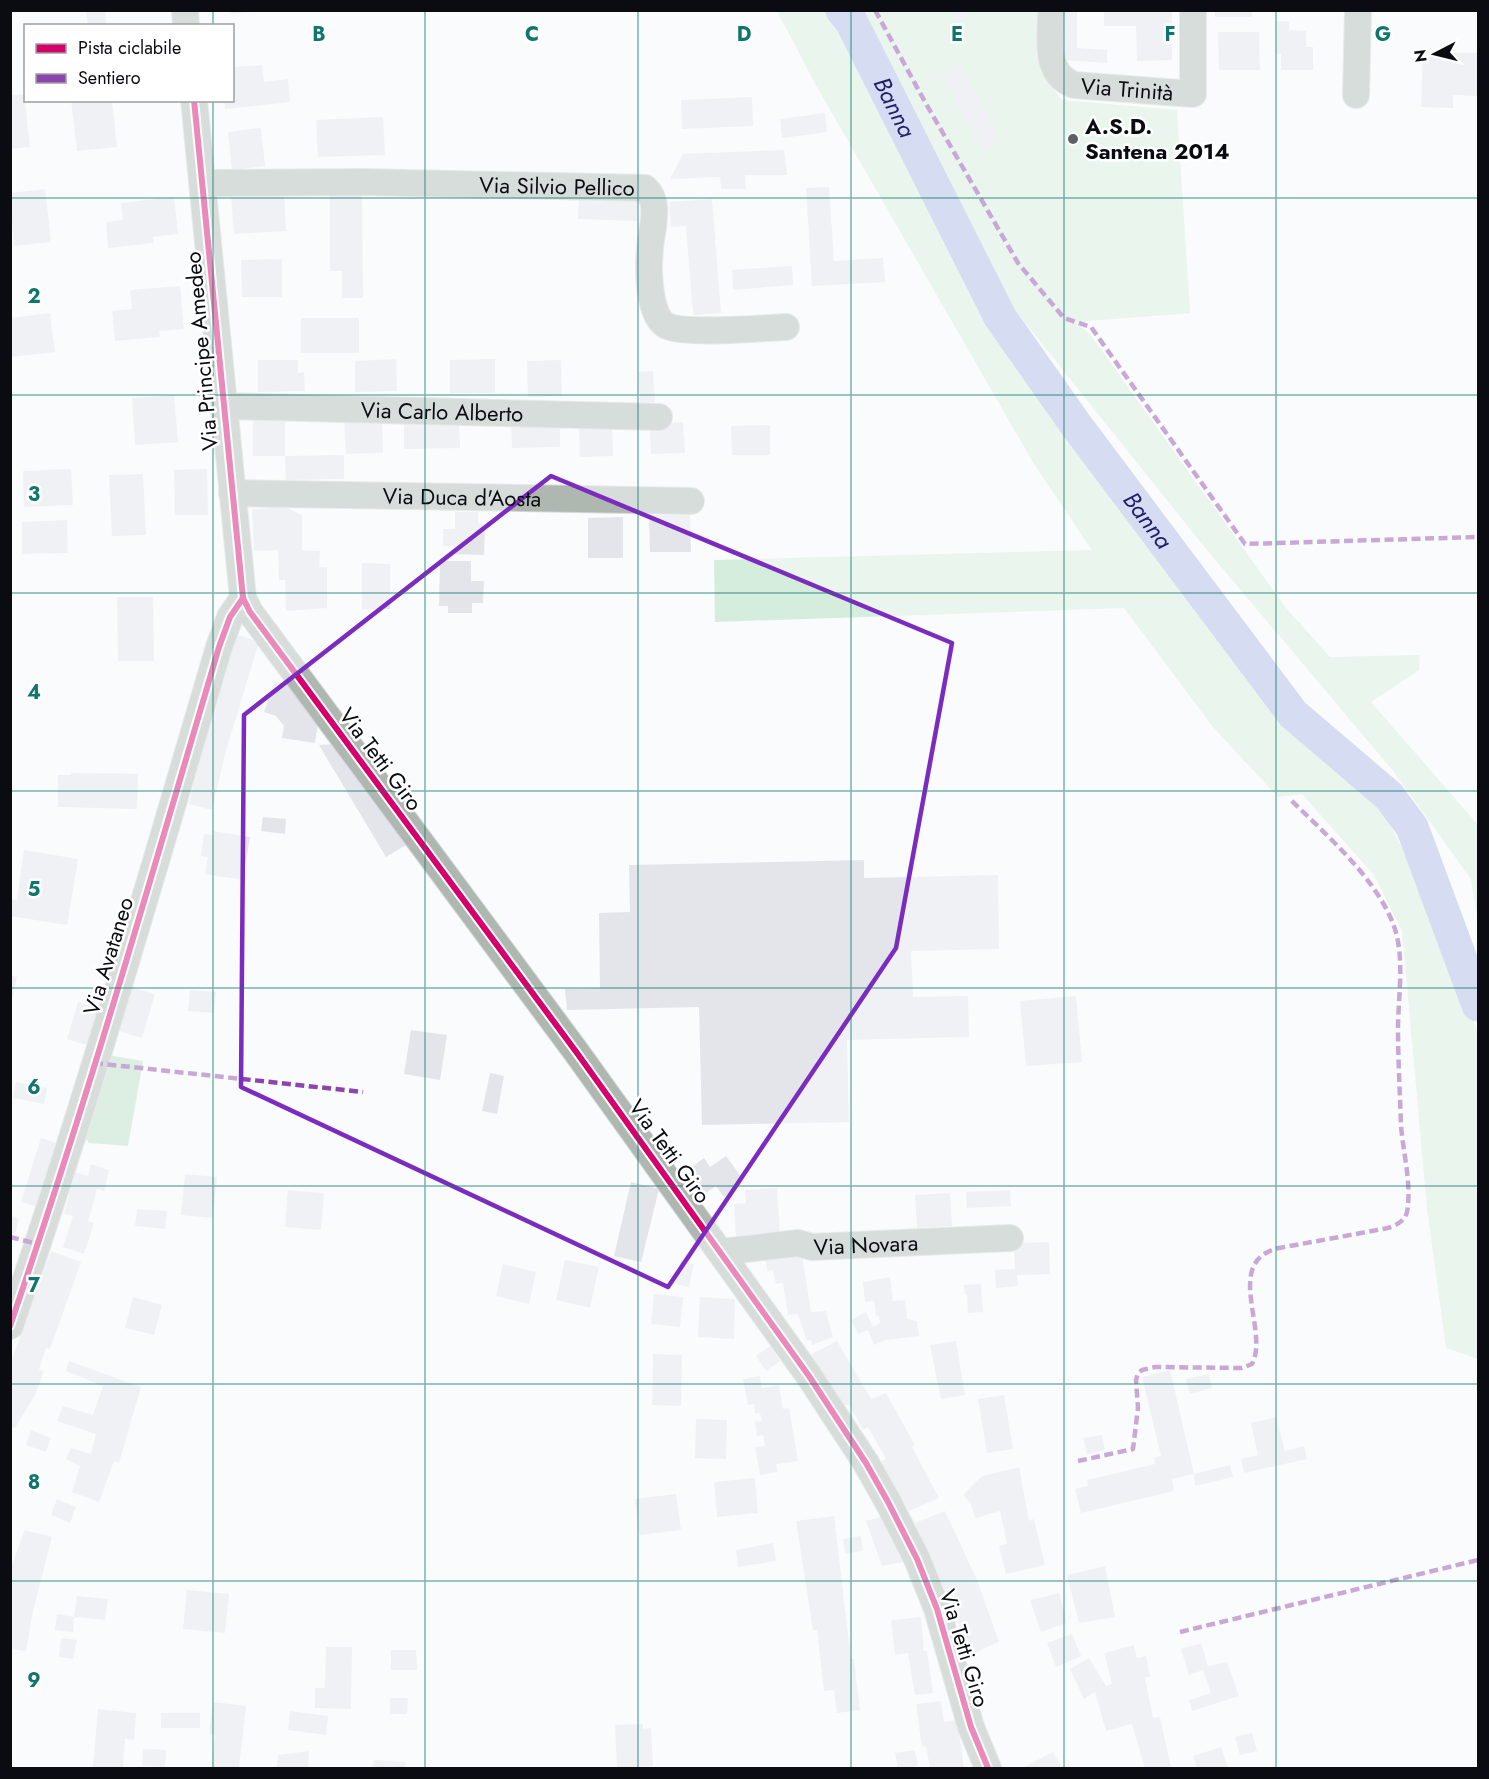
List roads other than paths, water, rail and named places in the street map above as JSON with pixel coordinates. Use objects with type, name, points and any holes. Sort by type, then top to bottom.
[{"type":"street","name":"Via Trinità","points":[[1051,10],[1051,55],[1054,70],[1064,81],[1074,85],[1193,94],[1192,10]]},
{"type":"street","points":[[1356,95],[1358,10]]},
{"type":"street","name":"Via Principe Amedeo","points":[[194,102],[243,598]]},
{"type":"street","name":"Via Silvio Pellico","points":[[203,183],[362,182],[645,188],[651,193],[654,204],[649,264],[652,300],[660,322],[676,328],[695,330],[786,327]]},
{"type":"street","name":"Via Carlo Alberto","points":[[224,406],[659,417]]},
{"type":"street","name":"Via Duca d'Aosta","points":[[232,494],[691,501]]},
{"type":"street","name":"Via Tetti Giro","points":[[243,598],[250,612],[721,1252],[866,1463],[917,1559],[937,1609],[971,1727],[988,1768]]},
{"type":"street","name":"Via Avataneo","points":[[10,1326],[38,1244],[122,973],[219,647],[230,618],[243,598]]},
{"type":"street","name":"Via Novara","points":[[721,1252],[798,1243],[812,1247],[1010,1238]]},
{"type":"waterway","name":"Banna","points":[[842,10],[851,21],[1000,317],[1076,425],[1293,714],[1389,796],[1412,827],[1478,1005]]},
{"type":"place","name":"A.S.D. Santena 2014","points":[[1073,139]]}]
